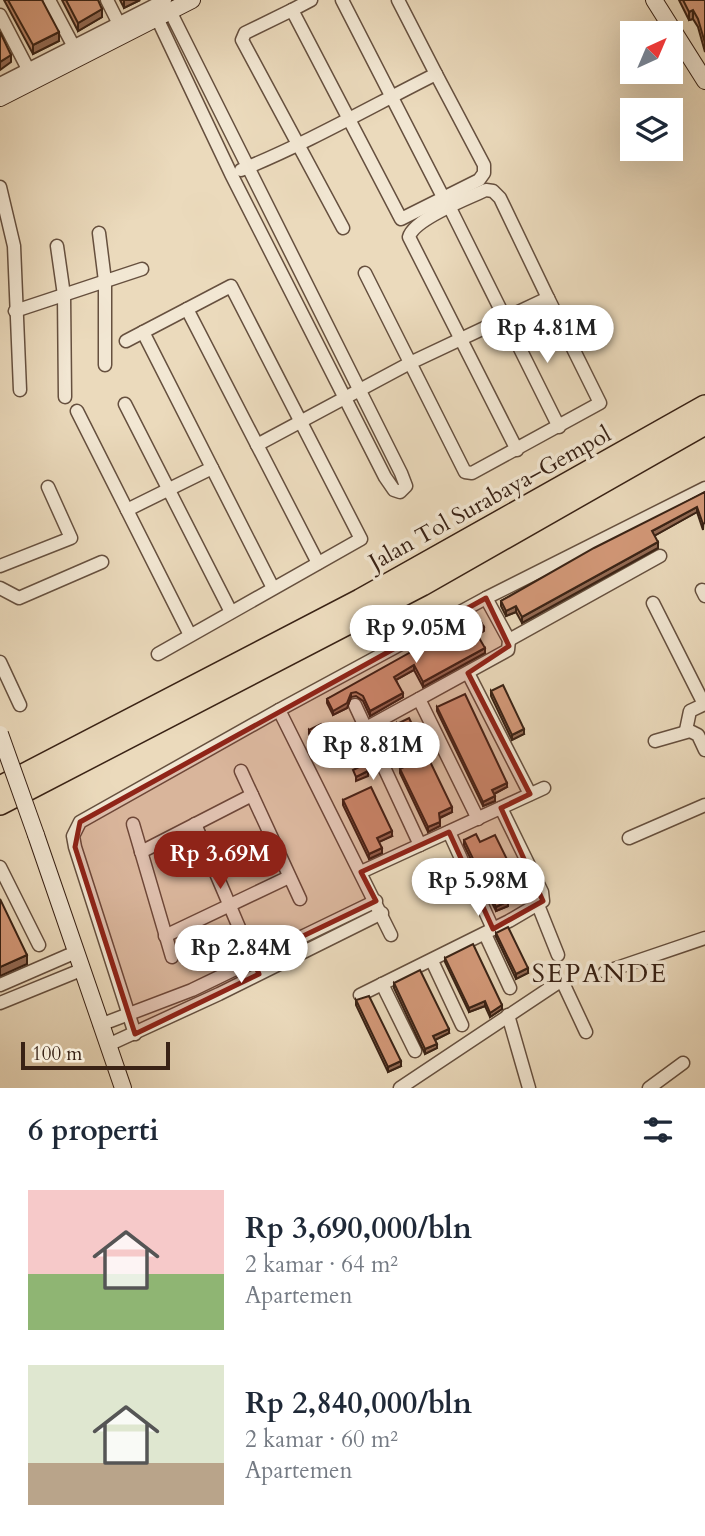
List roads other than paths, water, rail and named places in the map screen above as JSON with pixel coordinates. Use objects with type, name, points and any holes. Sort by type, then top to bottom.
[{"type":"highway","name":"Jalan Tol Surabaya–Gempol","points":[[0,787],[348,607],[705,406]]},
{"type":"highway","name":"Jalan Tol Surabaya–Gempol","points":[[0,804],[422,585],[705,424]]},
{"type":"street","points":[[49,0],[74,47]]},
{"type":"street","points":[[107,0],[119,24]]},
{"type":"street","points":[[0,84],[119,24],[164,6],[192,0]]},
{"type":"street","points":[[311,0],[245,33],[242,40],[342,228]]},
{"type":"street","points":[[342,0],[559,427]]},
{"type":"street","points":[[398,0],[484,164],[484,173],[479,180],[420,223],[409,237],[517,450]]},
{"type":"street","points":[[653,0],[705,80]]},
{"type":"street","points":[[0,98],[164,6]]},
{"type":"street","points":[[164,6],[401,473],[406,486],[400,492],[394,490],[386,477],[232,174],[164,6]]},
{"type":"street","points":[[292,10],[401,219],[486,190],[493,191],[500,198],[601,399],[598,405],[472,473],[465,472],[365,273]]},
{"type":"street","points":[[0,15],[28,69]]},
{"type":"street","points":[[232,174],[436,74]]},
{"type":"street","points":[[0,187],[14,246],[20,390]]},
{"type":"street","points":[[99,233],[105,281],[105,365]]},
{"type":"street","points":[[57,246],[64,295],[65,397]]},
{"type":"street","points":[[15,311],[142,269]]},
{"type":"street","points":[[126,341],[231,286],[361,539],[158,654]]},
{"type":"street","points":[[257,445],[410,363],[548,298]]},
{"type":"street","points":[[187,309],[318,564]]},
{"type":"street","points":[[143,332],[274,588]]},
{"type":"street","points":[[125,404],[231,612]]},
{"type":"street","points":[[77,411],[190,635]]},
{"type":"street","points":[[127,510],[212,468]]},
{"type":"street","points":[[0,566],[71,538],[48,488]]},
{"type":"street","points":[[135,1034],[89,899],[75,847],[76,828],[94,812],[486,598],[705,488]]},
{"type":"street","points":[[366,728],[504,654],[509,640],[660,556]]},
{"type":"street","points":[[0,587],[19,598],[102,562]]},
{"type":"street","points":[[486,598],[509,640]]},
{"type":"street","points":[[653,603],[705,704],[690,711],[686,730]]},
{"type":"street","points":[[0,662],[20,705]]},
{"type":"street","points":[[468,673],[530,794]]},
{"type":"street","points":[[419,699],[478,819]]},
{"type":"street","points":[[355,705],[420,845]]},
{"type":"street","points":[[279,710],[391,935]]},
{"type":"street","points":[[655,741],[686,730],[698,735],[705,750]]},
{"type":"street","points":[[0,734],[123,1088]]},
{"type":"street","points":[[241,771],[300,899]]},
{"type":"street","points":[[361,872],[544,788]]},
{"type":"street","points":[[141,852],[252,795]]},
{"type":"street","points":[[629,838],[705,805]]},
{"type":"street","points":[[360,995],[432,961],[543,901],[542,892],[501,808]]},
{"type":"street","points":[[132,824],[172,957]]},
{"type":"street","points":[[195,824],[259,974]]},
{"type":"street","points":[[449,832],[510,988]]},
{"type":"street","points":[[0,869],[39,945]]},
{"type":"street","points":[[165,936],[289,877]]},
{"type":"street","points":[[100,1026],[192,990],[376,901]]},
{"type":"street","points":[[538,905],[558,955]]},
{"type":"street","points":[[108,1045],[382,913]]},
{"type":"street","points":[[605,972],[705,938]]},
{"type":"street","points":[[0,985],[76,952]]},
{"type":"street","points":[[432,961],[462,1025]]},
{"type":"street","points":[[0,1003],[81,970]]},
{"type":"street","points":[[400,1088],[561,982],[586,1032]]},
{"type":"street","points":[[382,984],[415,1051]]},
{"type":"street","points":[[509,1015],[529,1088]]},
{"type":"street","points":[[649,1088],[676,1067]]},
{"type":"district","name":"SEPANDE","points":[[600,973]]}]
